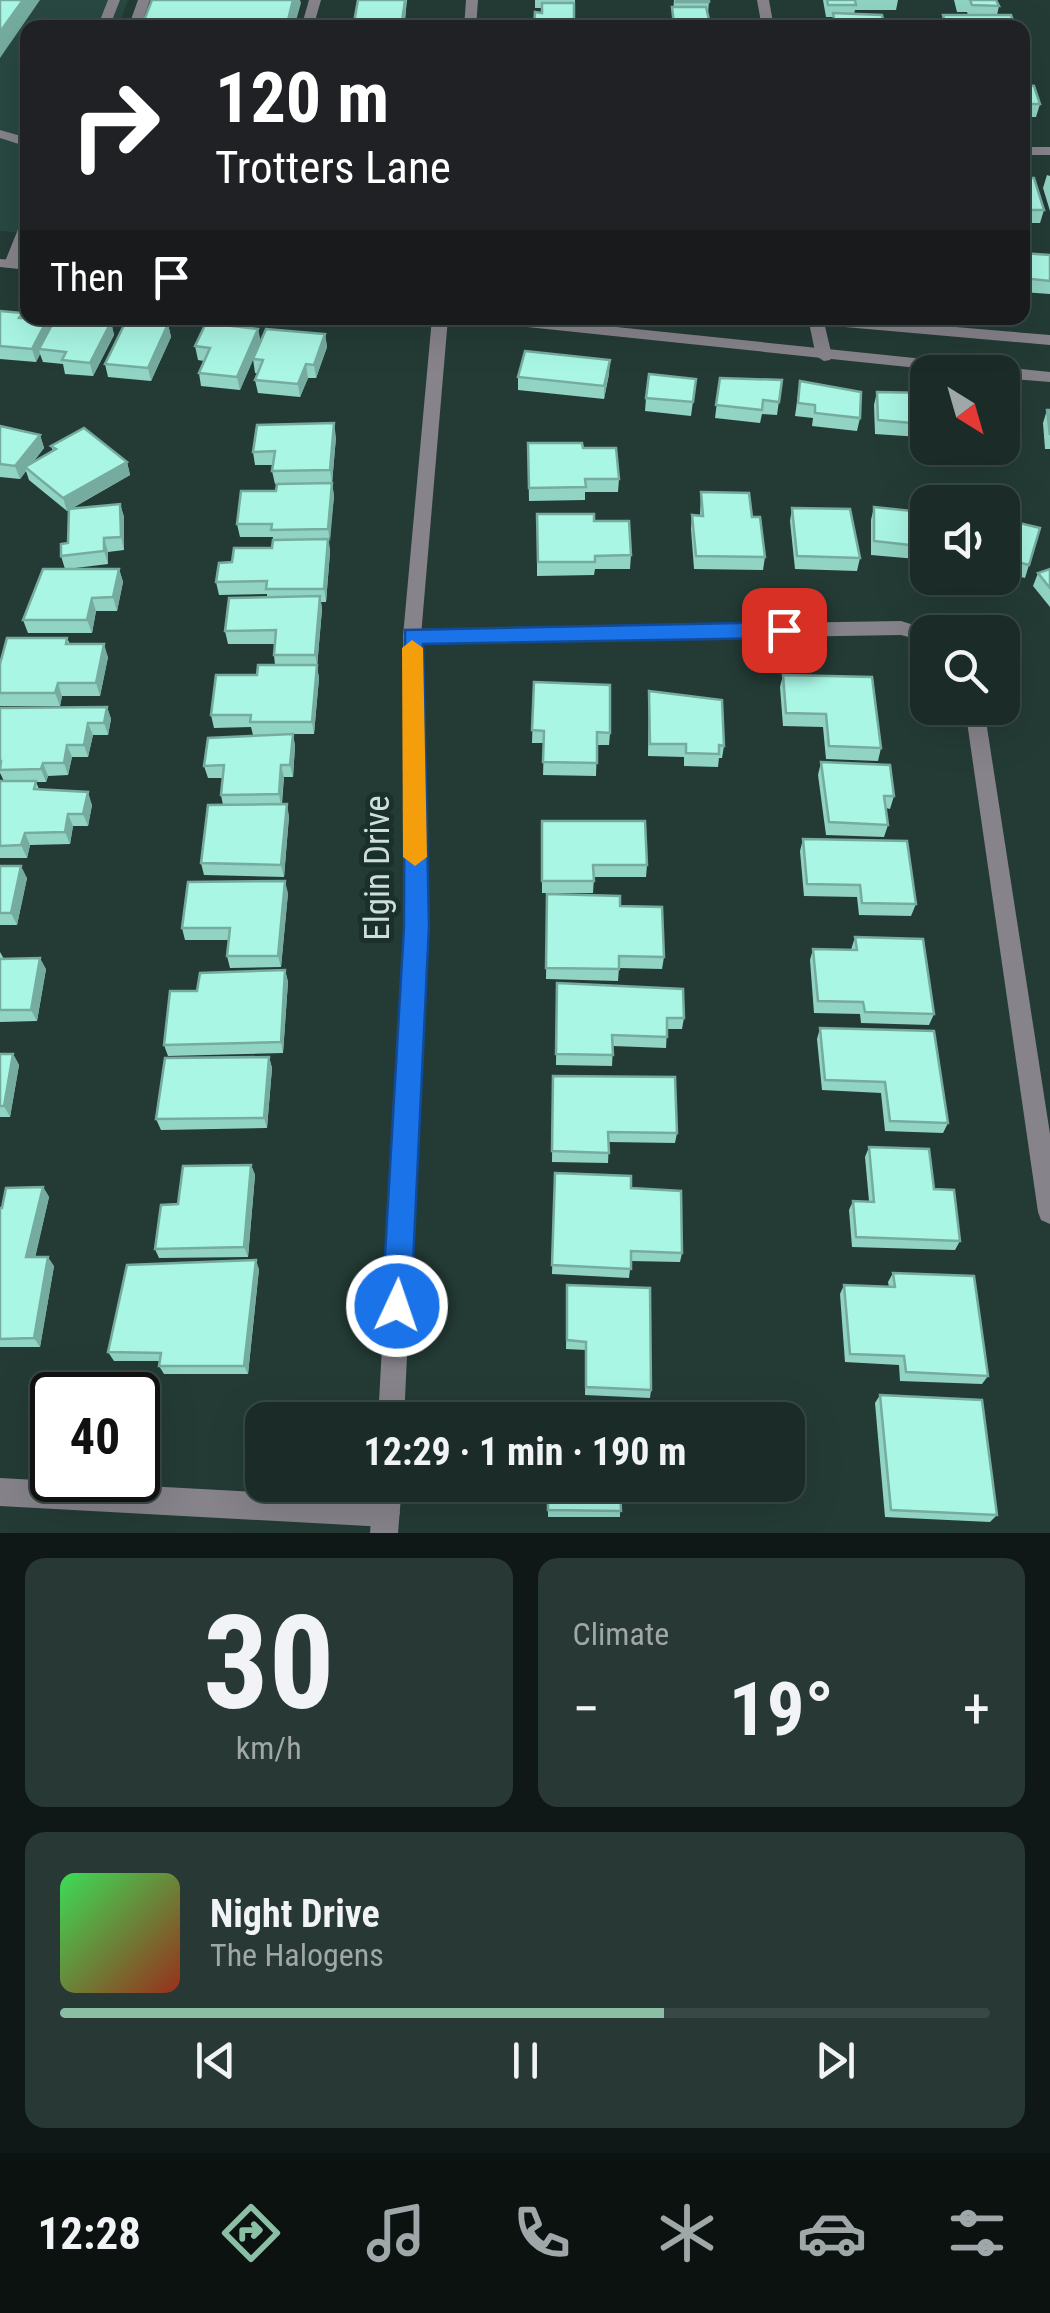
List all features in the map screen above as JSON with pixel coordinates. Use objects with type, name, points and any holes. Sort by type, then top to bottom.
[{"type":"street","name":"Elgin Drive","points":[[392,1402],[416,926],[412,636],[439,325]]},
{"type":"street","points":[[551,325],[910,364]]},
{"type":"street","points":[[813,325],[824,356]]},
{"type":"street","points":[[886,325],[1050,340]]},
{"type":"street","points":[[1020,375],[1050,377]]},
{"type":"street","points":[[412,636],[910,630]]},
{"type":"street","points":[[977,725],[1050,1212]]},
{"type":"street","points":[[0,1492],[386,1510]]},
{"type":"shaded area","points":[[0,0],[128,0],[121,20],[20,20],[20,232],[0,231]]},
{"type":"building","points":[[0,0],[23,0],[0,32]]},
{"type":"building","points":[[152,0],[293,0],[288,20],[144,20]]},
{"type":"building","points":[[358,0],[405,0],[402,20],[354,20]]},
{"type":"building","points":[[709,0],[709,2],[676,2]]},
{"type":"building","points":[[827,0],[855,0],[856,5],[828,5]]},
{"type":"building","points":[[970,0],[996,0],[999,6],[972,5]]},
{"type":"building","points":[[542,3],[574,3],[574,20],[534,20],[535,12],[542,13]]},
{"type":"building","points":[[672,7],[706,7],[709,20],[673,20]]},
{"type":"building","points":[[833,13],[882,15],[883,20],[834,20]]},
{"type":"building","points":[[943,15],[1011,15],[1013,20],[944,20]]},
{"type":"building","points":[[1030,86],[1034,86],[1040,104],[1030,104]]},
{"type":"building","points":[[1030,178],[1034,178],[1044,210],[1030,210]]},
{"type":"building","points":[[1030,254],[1050,255],[1050,281],[1030,279]]},
{"type":"building","points":[[0,311],[20,313],[20,325],[44,325],[32,349],[0,346]]},
{"type":"building","points":[[52,325],[109,325],[90,363],[62,360],[66,352],[39,349]]},
{"type":"building","points":[[124,325],[168,325],[148,368],[105,364]]},
{"type":"building","points":[[205,325],[258,329],[237,377],[199,373],[210,348],[195,346]]},
{"type":"building","points":[[266,329],[325,334],[314,365],[306,364],[298,384],[255,380],[263,360],[253,359]]},
{"type":"building","points":[[525,351],[610,360],[604,386],[518,377]]},
{"type":"building","points":[[649,374],[696,379],[693,402],[646,398]]},
{"type":"building","points":[[720,378],[782,380],[779,402],[763,400],[762,410],[716,405]]},
{"type":"building","points":[[800,381],[861,392],[860,418],[815,413],[815,405],[798,403]]},
{"type":"building","points":[[877,392],[910,393],[910,423],[878,420]]},
{"type":"building","points":[[334,423],[330,470],[272,471],[275,451],[253,452],[257,425]]},
{"type":"building","points":[[0,426],[40,435],[15,466],[0,464]]},
{"type":"building","points":[[84,428],[127,462],[63,498],[25,467],[56,449],[51,446]]},
{"type":"building","points":[[528,443],[582,443],[583,448],[616,448],[619,479],[585,479],[586,487],[529,488]]},
{"type":"building","points":[[332,483],[328,529],[271,530],[272,524],[237,524],[241,491],[276,491],[277,484]]},
{"type":"building","points":[[701,492],[749,493],[752,517],[760,517],[765,557],[696,556],[692,515],[703,516]]},
{"type":"building","points":[[120,504],[121,537],[104,538],[104,551],[61,556],[61,544],[68,543],[69,509]]},
{"type":"building","points":[[874,507],[910,511],[910,545],[874,541]]},
{"type":"building","points":[[792,508],[850,509],[860,558],[797,556]]},
{"type":"building","points":[[537,514],[594,514],[594,521],[629,521],[631,555],[595,556],[595,562],[538,562]]},
{"type":"building","points":[[1020,523],[1040,528],[1029,565],[1020,563]]},
{"type":"building","points":[[328,539],[324,589],[266,589],[267,581],[216,582],[219,563],[232,562],[234,548],[272,548],[273,540]]},
{"type":"building","points":[[43,569],[119,569],[113,597],[92,598],[87,620],[23,620]]},
{"type":"building","points":[[1050,569],[1050,588],[1038,573]]},
{"type":"building","points":[[320,596],[315,655],[274,655],[276,630],[225,631],[229,598]]},
{"type":"building","points":[[7,638],[67,638],[66,644],[104,644],[96,683],[58,683],[55,693],[0,693],[0,664]]},
{"type":"building","points":[[258,665],[317,665],[312,722],[250,722],[251,715],[211,715],[216,675],[257,675]]},
{"type":"building","points":[[783,675],[872,677],[881,748],[829,746],[826,714],[786,713]]},
{"type":"building","points":[[534,682],[610,685],[610,733],[597,732],[597,763],[543,762],[544,731],[532,730]]},
{"type":"building","points":[[649,691],[722,700],[724,746],[719,745],[719,754],[686,753],[686,744],[650,744]]},
{"type":"building","points":[[107,707],[104,723],[88,723],[84,745],[67,745],[64,763],[43,763],[41,769],[0,770],[0,708]]},
{"type":"building","points":[[293,734],[290,765],[281,765],[279,794],[221,795],[224,765],[204,766],[208,738]]},
{"type":"building","points":[[821,762],[890,765],[894,796],[884,796],[888,825],[829,822]]},
{"type":"building","points":[[0,781],[36,781],[34,789],[88,792],[83,814],[68,814],[65,832],[25,833],[21,845],[0,846]]},
{"type":"building","points":[[287,804],[281,865],[201,863],[208,805]]},
{"type":"building","points":[[542,821],[645,821],[647,865],[593,865],[594,881],[542,881]]},
{"type":"building","points":[[803,839],[907,841],[916,904],[862,903],[860,885],[807,884]]},
{"type":"building","points":[[0,866],[21,866],[11,913],[0,913]]},
{"type":"building","points":[[285,881],[278,956],[227,956],[230,928],[182,928],[188,882]]},
{"type":"building","points":[[547,894],[620,896],[620,906],[662,907],[664,957],[619,956],[619,969],[546,968]]},
{"type":"building","points":[[855,937],[923,939],[934,1014],[865,1012],[863,1002],[818,1001],[813,949],[857,950]]},
{"type":"building","points":[[40,958],[31,1010],[0,1010],[0,959]]},
{"type":"building","points":[[285,970],[281,1042],[164,1045],[170,991],[197,991],[200,973]]},
{"type":"building","points":[[557,983],[683,989],[684,1018],[667,1018],[667,1037],[612,1035],[613,1055],[556,1054]]},
{"type":"building","points":[[820,1028],[934,1031],[948,1123],[890,1121],[885,1082],[825,1080]]},
{"type":"building","points":[[0,1054],[13,1054],[4,1106],[0,1106]]},
{"type":"building","points":[[269,1057],[264,1118],[156,1119],[165,1058]]},
{"type":"building","points":[[553,1076],[675,1077],[677,1133],[608,1132],[609,1153],[552,1151]]},
{"type":"building","points":[[869,1147],[929,1149],[934,1189],[954,1190],[960,1241],[856,1237],[853,1201],[874,1202]]},
{"type":"building","points":[[251,1165],[244,1247],[155,1249],[161,1205],[178,1204],[183,1166]]},
{"type":"building","points":[[555,1173],[631,1176],[631,1188],[681,1191],[682,1253],[631,1251],[631,1269],[552,1265]]},
{"type":"building","points":[[43,1187],[26,1257],[48,1257],[34,1338],[0,1339],[0,1208],[6,1188]]},
{"type":"building","points":[[256,1260],[244,1366],[159,1366],[161,1353],[108,1352],[127,1265]]},
{"type":"building","points":[[893,1273],[974,1276],[988,1376],[906,1372],[904,1356],[850,1354],[844,1285],[895,1287]]},
{"type":"building","points":[[567,1285],[650,1288],[651,1390],[586,1387],[586,1342],[567,1340]]},
{"type":"building","points":[[880,1395],[982,1400],[997,1515],[891,1510]]},
{"type":"building","points":[[548,1502],[621,1502],[621,1511],[548,1510]]},
{"type":"slow traffic","points":[[412,648],[415,857]]},
{"type":"route","points":[[397,1306],[416,926],[412,636],[784,630]]}]
